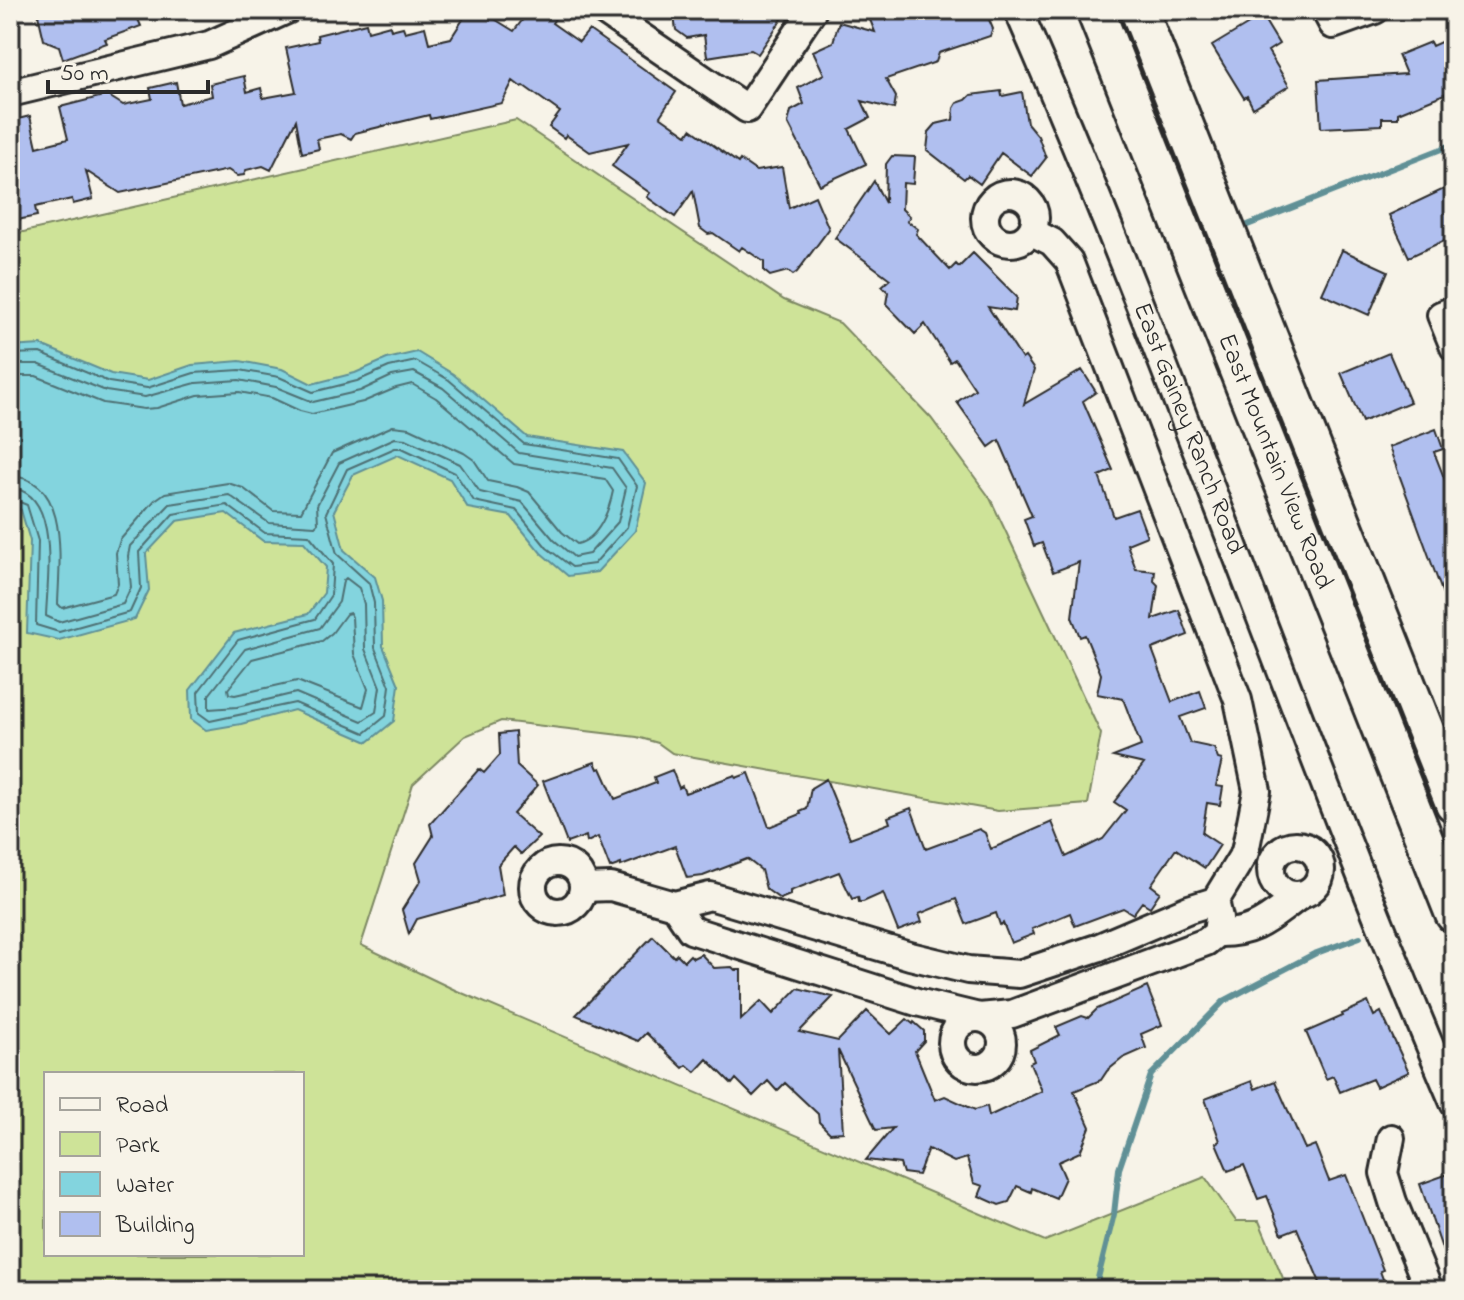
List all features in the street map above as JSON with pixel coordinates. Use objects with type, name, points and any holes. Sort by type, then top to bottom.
[{"type":"main road","name":"East Mountain View Road","points":[[1095,10],[1454,914]]},
{"type":"main road","name":"East Mountain View Road","points":[[1139,10],[1454,803]]},
{"type":"street","points":[[10,93],[209,45],[287,10]]},
{"type":"street","points":[[602,10],[747,109],[813,10]]},
{"type":"street","name":"East Gainey Ranch Road","points":[[1018,10],[1148,324],[1396,969],[1454,1103]]},
{"type":"street","points":[[1329,18],[1375,10]]},
{"type":"street","name":"East Gainey Ranch Road","points":[[1032,232],[1052,242],[1069,261],[1238,700],[1257,791],[1245,852],[1215,901]]},
{"type":"street","points":[[1448,312],[1454,347]]},
{"type":"street","points":[[674,905],[691,930],[968,1015],[1012,1014],[1206,942],[1217,933],[1241,933],[1261,923],[1309,892],[1320,880],[1321,863],[1312,850],[1297,844],[1281,850],[1272,863],[1273,880],[1277,887],[1292,895],[1301,895]]},
{"type":"street","points":[[1245,852],[1272,863]]},
{"type":"street","points":[[1321,863],[1351,852]]},
{"type":"street","points":[[583,888],[611,887],[674,905],[710,896],[968,970],[1019,974],[1103,946],[1215,901],[1219,918],[1217,933]]},
{"type":"street","points":[[828,973],[843,936]]},
{"type":"street","points":[[1103,946],[1116,976]]},
{"type":"street","points":[[968,970],[968,1015]]},
{"type":"street","points":[[1391,1138],[1384,1173],[1429,1290]]},
{"type":"green space","points":[[516,120],[784,300],[840,323],[931,418],[990,498],[1101,734],[1088,804],[998,811],[672,753],[658,743],[637,737],[501,721],[465,736],[413,784],[361,945],[455,990],[1045,1241],[1205,1177],[1236,1221],[1259,1221],[1288,1290],[10,1290],[10,235]]},
{"type":"water","points":[[41,345],[111,374],[148,380],[192,365],[240,361],[282,369],[312,384],[417,352],[453,374],[527,437],[623,452],[646,483],[635,531],[597,572],[568,576],[541,553],[511,516],[468,508],[450,479],[398,455],[353,475],[334,511],[344,550],[375,577],[382,601],[383,646],[399,685],[394,721],[368,742],[294,710],[206,730],[191,719],[190,690],[234,633],[308,614],[324,593],[326,567],[304,542],[263,541],[226,513],[177,521],[146,554],[149,590],[135,619],[59,640],[27,633],[30,541],[21,510],[10,504],[10,347]]},
{"type":"building","points":[[37,10],[134,10],[141,26],[105,39],[107,43],[63,59],[59,46],[44,40]]},
{"type":"building","points":[[469,10],[480,10],[514,31],[530,10],[545,10],[556,17],[552,23],[579,42],[589,30],[676,92],[660,116],[687,135],[691,129],[738,163],[740,160],[756,171],[782,167],[789,208],[815,196],[829,229],[797,272],[770,276],[764,271],[764,262],[742,247],[739,251],[700,228],[693,191],[675,217],[647,197],[650,193],[612,166],[628,143],[590,152],[566,135],[564,138],[549,127],[560,112],[513,81],[502,103],[430,119],[429,115],[355,133],[351,139],[341,134],[317,139],[319,149],[302,153],[296,120],[271,170],[263,166],[237,176],[228,170],[120,193],[86,171],[93,199],[73,204],[72,199],[35,207],[37,216],[17,220],[15,213],[10,214],[10,167],[13,166],[10,121],[30,116],[37,147],[68,139],[60,107],[107,95],[123,105],[152,99],[150,88],[176,82],[180,104],[212,96],[210,84],[244,76],[247,92],[261,88],[263,98],[296,92],[286,48],[318,41],[317,35],[366,23],[368,31],[390,25],[391,30],[403,27],[405,32],[425,27],[429,43],[451,38]]},
{"type":"building","points":[[673,10],[773,10],[784,16],[758,54],[751,50],[707,57],[704,35],[687,38],[676,30]]},
{"type":"building","points":[[866,10],[985,10],[993,29],[990,36],[939,53],[936,62],[886,79],[896,97],[894,109],[862,101],[870,118],[849,129],[866,164],[820,185],[788,123],[791,111],[804,104],[798,88],[824,74],[813,51],[833,42],[839,22],[875,32]]},
{"type":"building","points":[[1262,16],[1279,44],[1268,51],[1289,86],[1253,108],[1212,46]]},
{"type":"building","points":[[1454,36],[1454,90],[1398,113],[1398,118],[1382,118],[1382,125],[1321,128],[1318,80],[1406,74],[1398,55],[1430,42],[1432,46]]},
{"type":"building","points":[[1001,91],[1002,96],[1022,92],[1027,123],[1038,136],[1046,158],[1032,176],[1001,153],[980,184],[968,175],[964,179],[927,150],[929,132],[936,124],[953,120],[957,103],[971,95]]},
{"type":"building","points":[[892,156],[915,157],[913,184],[903,183],[902,209],[910,217],[907,221],[918,229],[916,234],[950,270],[956,264],[959,267],[973,253],[1017,297],[1015,311],[988,307],[1022,359],[1025,357],[1034,370],[1024,404],[1082,370],[1096,392],[1083,401],[1113,470],[1099,476],[1114,517],[1137,509],[1147,536],[1127,544],[1136,569],[1155,571],[1154,581],[1158,585],[1153,619],[1179,610],[1188,635],[1152,649],[1172,702],[1200,691],[1206,708],[1180,717],[1190,743],[1214,748],[1218,759],[1222,760],[1216,786],[1223,787],[1220,805],[1207,803],[1202,833],[1220,845],[1205,868],[1176,849],[1151,885],[1160,892],[1150,907],[1142,902],[1133,914],[1123,908],[1075,926],[1070,913],[1032,929],[1034,934],[1011,943],[996,913],[966,924],[956,899],[919,914],[922,922],[898,931],[883,893],[863,902],[859,902],[858,897],[852,899],[839,872],[790,891],[790,895],[780,899],[766,889],[761,870],[747,859],[703,876],[687,878],[675,846],[610,868],[598,837],[587,842],[586,836],[567,843],[543,781],[595,762],[598,769],[601,768],[615,799],[656,783],[654,777],[672,770],[679,788],[682,786],[685,793],[749,773],[769,827],[807,809],[811,788],[826,779],[850,838],[890,823],[888,817],[911,808],[926,849],[979,829],[985,833],[991,849],[1052,822],[1066,857],[1103,839],[1126,810],[1114,802],[1144,764],[1113,757],[1141,746],[1123,699],[1097,694],[1101,674],[1085,635],[1080,637],[1072,617],[1079,562],[1053,572],[1042,543],[1034,546],[1024,519],[1032,516],[999,440],[989,447],[957,402],[975,389],[955,359],[950,362],[925,324],[915,334],[886,304],[888,292],[882,286],[890,279],[835,238],[874,181],[885,203],[886,164]]},
{"type":"building","points":[[1444,189],[1454,210],[1454,236],[1409,257],[1389,215]]},
{"type":"building","points":[[1342,250],[1388,271],[1369,315],[1322,294]]},
{"type":"building","points":[[1389,353],[1410,402],[1362,422],[1341,373]]},
{"type":"building","points":[[1436,429],[1443,449],[1434,452],[1454,503],[1452,619],[1389,447]]},
{"type":"building","points":[[515,732],[517,766],[538,785],[513,814],[539,837],[521,854],[514,847],[498,865],[503,895],[417,919],[409,934],[402,910],[421,880],[416,863],[433,836],[430,824],[479,769],[484,773],[500,755],[499,734]]},
{"type":"building","points":[[653,936],[674,957],[677,954],[684,961],[690,955],[693,958],[701,954],[714,968],[741,970],[741,1020],[761,1001],[773,1014],[798,988],[833,997],[799,1032],[838,1041],[867,1011],[891,1034],[907,1019],[914,1022],[924,1031],[924,1041],[915,1051],[935,1100],[945,1096],[975,1110],[987,1106],[989,1116],[1042,1091],[1030,1063],[1034,1061],[1030,1050],[1060,1035],[1056,1027],[1082,1016],[1088,1018],[1097,1009],[1147,987],[1162,1025],[1141,1034],[1146,1048],[1123,1058],[1101,1080],[1074,1091],[1090,1127],[1080,1152],[1058,1162],[1065,1178],[1056,1198],[1032,1188],[1031,1192],[1017,1186],[1009,1202],[999,1205],[979,1196],[983,1186],[974,1183],[967,1158],[954,1162],[928,1149],[918,1175],[903,1173],[900,1164],[866,1160],[893,1128],[876,1130],[838,1050],[843,1132],[830,1133],[819,1122],[818,1114],[785,1083],[777,1091],[768,1081],[753,1096],[736,1079],[732,1084],[707,1059],[695,1072],[687,1065],[683,1068],[646,1033],[638,1041],[576,1015]]},
{"type":"building","points":[[1368,1002],[1374,1016],[1381,1012],[1409,1072],[1376,1087],[1372,1079],[1340,1092],[1333,1076],[1326,1079],[1306,1032]]},
{"type":"building","points":[[1252,1081],[1255,1089],[1275,1081],[1305,1149],[1315,1145],[1329,1181],[1346,1175],[1383,1270],[1380,1271],[1387,1290],[1323,1290],[1297,1228],[1282,1234],[1267,1196],[1258,1199],[1244,1165],[1228,1171],[1216,1143],[1220,1141],[1205,1099]]},
{"type":"building","points":[[1454,1172],[1454,1275],[1451,1275],[1420,1184]]},
{"type":"waterway","points":[[1245,226],[1454,144]]},
{"type":"waterway","points":[[1095,1290],[1114,1214],[1119,1169],[1151,1075],[1224,1001],[1314,954],[1360,937]]}]
